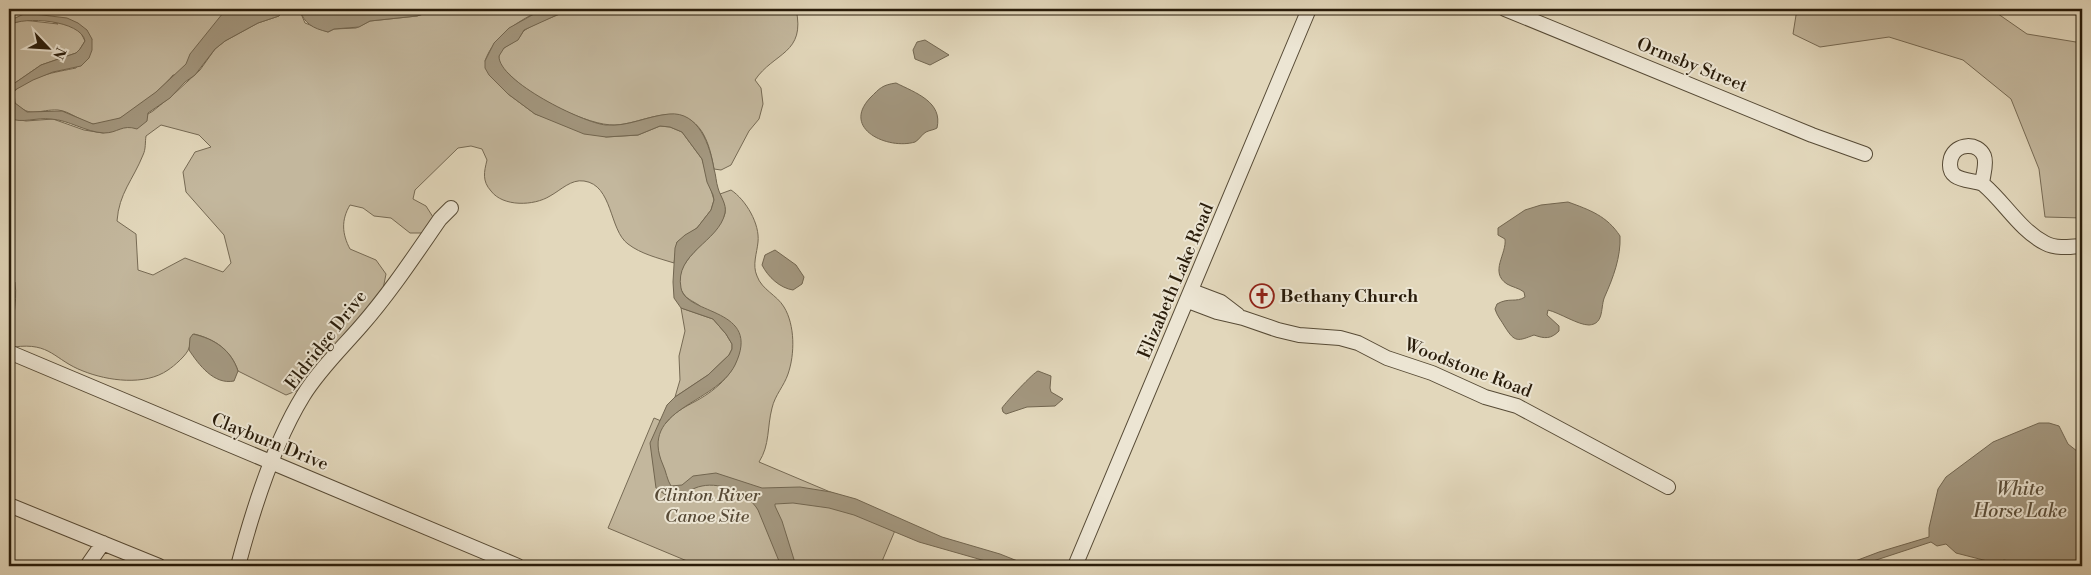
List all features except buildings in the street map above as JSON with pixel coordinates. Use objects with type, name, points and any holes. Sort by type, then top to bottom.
[{"type":"street","name":"Elizabeth Lake Road","points":[[1075,566],[1309,9]]},
{"type":"street","name":"Ormsby Street","points":[[1505,9],[1812,135],[1865,154]]},
{"type":"street","points":[[1982,183],[2034,236],[2046,244],[2061,248],[2082,246]]},
{"type":"street","name":"Eldridge Drive","points":[[238,566],[272,464],[289,422],[303,396],[317,376],[362,325],[451,208]]},
{"type":"street","name":"Woodstone Road","points":[[1190,296],[1220,302],[1243,318],[1259,325],[1299,335],[1340,338],[1358,343],[1387,358],[1432,373],[1485,397],[1517,406],[1668,487]]},
{"type":"street","name":"Clayburn Drive","points":[[9,352],[518,566]]},
{"type":"street","points":[[9,505],[159,566]]},
{"type":"street","points":[[87,566],[103,543]]},
{"type":"green space","points":[[9,9],[237,9],[182,75],[173,75],[158,91],[126,115],[103,124],[93,124],[58,110],[26,111],[15,103],[14,92],[26,82],[43,75],[76,68],[92,39],[81,33],[85,41],[76,53],[41,65],[9,87],[9,25],[23,20],[58,24],[34,14],[23,15],[9,21]]},
{"type":"green space","points":[[285,9],[299,9],[305,23],[328,32],[334,29],[356,28],[370,21],[417,16],[439,9],[543,9],[517,23],[501,36],[485,61],[508,94],[535,114],[606,137],[638,135],[660,126],[670,127],[682,132],[702,159],[714,200],[711,210],[697,228],[677,242],[674,263],[644,253],[628,244],[617,229],[606,199],[593,184],[584,181],[575,182],[536,202],[519,203],[503,200],[496,196],[486,184],[484,176],[487,160],[482,149],[471,146],[458,148],[415,190],[413,199],[426,206],[433,217],[423,233],[410,233],[391,218],[374,216],[363,208],[350,205],[344,222],[347,243],[350,249],[376,260],[386,274],[383,289],[371,309],[301,389],[286,395],[238,371],[227,351],[215,342],[194,334],[188,351],[174,366],[159,375],[138,380],[104,377],[73,367],[44,349],[26,346],[14,347],[13,331],[16,290],[15,282],[9,279],[9,118],[26,121],[53,119],[84,130],[103,133],[128,126],[153,111],[175,93],[200,70],[215,49],[225,41],[258,23],[279,16]],"holes":[[[161,125],[199,135],[211,147],[195,152],[183,172],[186,192],[224,235],[231,263],[223,272],[185,258],[153,275],[138,270],[136,234],[117,221],[123,194],[144,153],[146,136]]]},
{"type":"green space","points":[[570,9],[796,9],[798,24],[792,44],[755,80],[761,88],[763,104],[759,119],[749,131],[731,165],[721,170],[714,169],[704,135],[696,124],[690,120],[681,116],[662,115],[615,125],[590,121],[561,109],[533,94],[503,68],[499,56],[505,47],[518,39],[530,27]]},
{"type":"green space","points":[[1797,9],[1991,9],[2027,34],[2082,43],[2082,218],[2045,217],[2039,169],[2011,99],[1963,60],[1889,37],[1820,47],[1793,34]]},
{"type":"green space","name":"Clinton River Canoe Site","points":[[731,190],[747,206],[754,220],[758,235],[755,263],[757,276],[762,285],[778,299],[788,314],[793,340],[790,366],[773,403],[767,442],[759,462],[899,521],[880,566],[699,566],[608,528],[654,418],[666,423],[676,413],[719,385],[726,378],[735,363],[740,345],[699,305],[683,293],[679,282],[681,272],[687,261],[721,222],[725,211],[720,194]]},
{"type":"green space","points":[[681,308],[713,319],[726,334],[732,344],[732,349],[729,355],[708,375],[675,397],[680,380],[679,356],[685,331]]},
{"type":"water","points":[[228,9],[285,9],[279,16],[258,23],[225,41],[215,49],[195,75],[185,82],[170,98],[148,113],[147,121],[137,129],[124,128],[104,133],[90,131],[58,120],[14,120],[9,118],[9,87],[41,65],[76,53],[85,41],[74,28],[63,24],[27,21],[9,25],[9,21],[26,13],[67,18],[87,30],[92,39],[92,50],[89,58],[81,66],[53,72],[33,80],[15,90],[13,95],[15,103],[27,112],[62,111],[93,124],[120,118],[156,92],[186,64],[190,54]]},
{"type":"water","points":[[299,9],[439,9],[417,16],[370,21],[359,27],[334,29],[328,32],[310,25]]},
{"type":"water","points":[[543,9],[570,9],[524,30],[518,40],[504,48],[499,56],[502,66],[512,77],[526,88],[562,109],[579,117],[606,125],[630,123],[669,114],[688,118],[701,132],[710,150],[725,213],[715,232],[690,257],[684,266],[681,276],[681,288],[686,297],[695,304],[720,315],[732,323],[739,332],[741,346],[735,365],[725,378],[682,409],[670,419],[661,431],[658,446],[671,486],[682,485],[693,476],[716,473],[762,488],[800,487],[831,492],[856,499],[942,537],[1000,554],[1030,566],[1003,566],[919,542],[854,515],[829,508],[793,503],[775,504],[796,566],[781,566],[758,510],[754,504],[741,494],[725,487],[709,485],[695,488],[676,498],[656,488],[650,443],[667,405],[675,397],[708,375],[729,355],[732,349],[732,344],[726,334],[713,319],[681,308],[674,298],[673,282],[677,242],[697,228],[711,210],[714,200],[713,195],[707,182],[702,159],[682,132],[670,127],[660,126],[638,135],[606,137],[584,134],[535,114],[508,94],[489,75],[485,68],[485,61],[494,43],[509,28]]},
{"type":"water","points":[[925,40],[949,55],[930,65],[915,59],[913,50],[917,42]]},
{"type":"water","points":[[896,83],[919,95],[932,105],[936,111],[938,119],[937,128],[927,131],[915,142],[904,144],[881,140],[871,135],[864,128],[861,119],[862,109],[870,98],[887,85]]},
{"type":"water","points":[[1568,202],[1591,211],[1604,219],[1620,236],[1618,259],[1600,318],[1594,324],[1589,325],[1548,310],[1547,315],[1559,326],[1559,331],[1556,334],[1548,338],[1534,335],[1520,339],[1514,338],[1495,309],[1497,304],[1501,302],[1519,300],[1525,297],[1524,292],[1507,284],[1499,274],[1505,239],[1498,235],[1498,228],[1525,210],[1541,205]]},
{"type":"water","points":[[775,250],[796,265],[804,277],[802,284],[793,290],[775,281],[762,265],[765,255]]},
{"type":"water","points":[[193,334],[215,342],[226,351],[238,371],[234,381],[220,380],[214,377],[197,362],[189,350],[190,338]]},
{"type":"water","points":[[1038,371],[1051,376],[1051,392],[1063,399],[1055,406],[1027,407],[1006,414],[1003,412],[1002,408]]},
{"type":"water","name":"White Horse Lake","points":[[2039,423],[2059,426],[2068,444],[2082,455],[2082,566],[2031,566],[2004,560],[1995,563],[1956,553],[1946,544],[1937,546],[1931,542],[1858,566],[1842,566],[1879,552],[1929,537],[1929,528],[1938,489],[1946,477],[1993,442]]},
{"type":"place","name":"Bethany Church","points":[[1262,296]]}]
